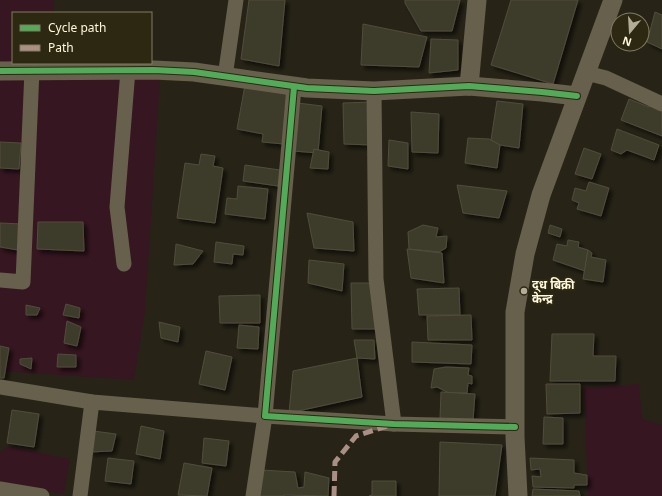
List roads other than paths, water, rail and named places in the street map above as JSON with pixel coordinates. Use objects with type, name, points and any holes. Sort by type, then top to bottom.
[{"type":"street","points":[[225,77],[236,0]]},
{"type":"street","points":[[469,86],[477,0]]},
{"type":"street","points":[[518,496],[514,427],[515,312],[525,254],[541,195],[613,0]]},
{"type":"street","points":[[0,280],[22,282],[32,70]]},
{"type":"street","points":[[124,264],[117,206],[128,70]]},
{"type":"street","points":[[0,71],[128,70],[194,72],[294,87],[374,91],[469,86],[577,96]]},
{"type":"street","points":[[586,73],[606,78],[662,104]]},
{"type":"street","points":[[253,496],[265,416],[294,87]]},
{"type":"street","points":[[374,91],[376,279],[394,424]]},
{"type":"street","points":[[0,387],[92,402],[265,416],[394,424],[514,427]]},
{"type":"street","points":[[80,496],[92,402]]},
{"type":"street","points":[[0,488],[42,496]]},
{"type":"place","name":"दूध बिक्री केन्द्र","points":[[524,291]]}]
